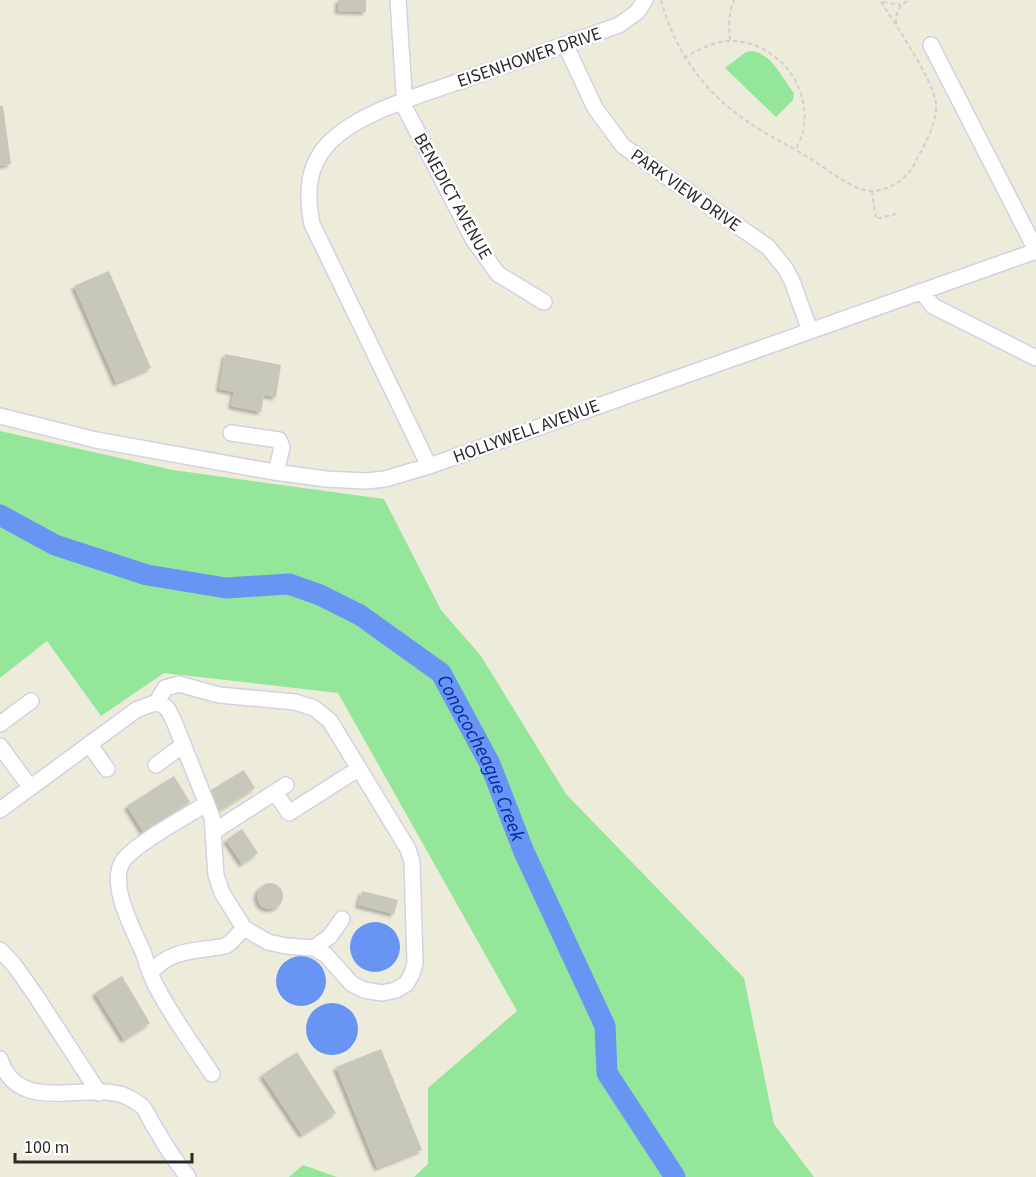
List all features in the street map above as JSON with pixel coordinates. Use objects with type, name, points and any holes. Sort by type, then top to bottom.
[{"type":"street","points":[[398,0],[403,101]]},
{"type":"street","name":"EISENHOWER DRIVE","points":[[429,466],[312,224],[307,200],[313,166],[329,143],[354,124],[403,101],[619,26],[637,12],[645,0]]},
{"type":"street","name":"PARK VIEW DRIVE","points":[[565,44],[595,108],[623,146],[768,247],[792,280],[810,332]]},
{"type":"street","points":[[931,45],[1036,250]]},
{"type":"street","name":"BENEDICT AVENUE","points":[[403,101],[473,239],[498,274],[544,302]]},
{"type":"street","name":"HOLLYWELL AVENUE","points":[[0,416],[96,440],[276,472],[326,479],[366,481],[385,479],[429,466],[810,332],[1036,250]]},
{"type":"street","points":[[921,292],[933,306],[1036,358]]},
{"type":"street","points":[[231,433],[279,440],[282,447],[276,472]]},
{"type":"street","points":[[0,810],[136,710],[157,702],[165,688],[178,684],[219,695],[295,702],[314,708],[330,721],[408,849],[412,862],[415,963],[406,984],[396,990],[382,993],[364,990],[352,984],[326,955],[314,948],[268,942],[244,928],[222,892],[216,875],[212,817],[167,708],[157,702]]},
{"type":"street","points":[[0,724],[31,701]]},
{"type":"street","points":[[89,744],[106,769]]},
{"type":"street","points":[[0,746],[30,787]]},
{"type":"street","points":[[156,765],[183,746]]},
{"type":"street","points":[[213,832],[280,788],[289,813],[358,769]]},
{"type":"street","points":[[206,804],[134,850],[123,861],[119,875],[120,890],[126,912],[150,973],[172,1015],[212,1074]]},
{"type":"street","points":[[314,948],[330,936],[342,919]]},
{"type":"street","points":[[150,973],[160,962],[173,955],[225,946],[244,928]]},
{"type":"street","points":[[0,950],[15,966],[36,996],[99,1093]]},
{"type":"street","points":[[0,1059],[4,1072],[26,1091],[46,1094],[77,1091],[123,1095],[142,1106],[174,1159],[188,1177]]},
{"type":"path","points":[[661,0],[672,33],[684,58],[700,80],[722,102],[764,132],[796,149],[858,189],[872,191],[884,189],[903,179],[913,167],[929,133],[936,103],[931,85],[881,1]]},
{"type":"path","points":[[730,40],[729,21],[734,0]]},
{"type":"path","points":[[881,1],[901,4],[909,0]]},
{"type":"path","points":[[896,25],[896,14],[901,4]]},
{"type":"path","points":[[684,58],[700,49],[730,40],[749,43],[766,50],[784,64],[795,79],[801,95],[804,116],[803,133],[796,149]]},
{"type":"path","points":[[872,191],[876,219],[896,214]]},
{"type":"green space","points":[[746,52],[760,53],[772,62],[794,93],[793,100],[776,117],[725,68]]},
{"type":"green space","points":[[0,431],[173,470],[384,499],[441,610],[481,656],[566,794],[744,978],[774,1124],[814,1177],[414,1177],[428,1164],[428,1088],[517,1011],[338,693],[164,673],[101,716],[47,641],[0,678]]},
{"type":"green space","points":[[303,1165],[337,1177],[289,1177]]},
{"type":"water","points":[[370,922],[380,922],[393,929],[400,942],[400,952],[393,965],[380,972],[370,972],[361,968],[354,961],[350,952],[350,942],[354,933],[361,926]]},
{"type":"water","points":[[296,956],[306,956],[319,963],[326,976],[326,986],[319,999],[306,1006],[296,1006],[287,1002],[280,995],[276,986],[276,976],[280,967],[287,960]]},
{"type":"water","points":[[332,1003],[342,1005],[350,1011],[356,1019],[358,1029],[356,1039],[350,1047],[342,1053],[332,1055],[322,1053],[314,1047],[308,1039],[306,1029],[308,1019],[314,1011],[322,1005]]},
{"type":"building","points":[[338,0],[366,0],[366,12],[338,11]]},
{"type":"building","points":[[0,106],[3,106],[11,164],[0,166]]},
{"type":"building","points":[[109,271],[151,368],[116,383],[74,286]]},
{"type":"building","points":[[225,354],[281,365],[276,397],[264,395],[261,412],[231,406],[234,392],[219,389]]},
{"type":"building","points":[[244,770],[255,788],[220,810],[208,792]]},
{"type":"building","points":[[174,776],[190,802],[143,832],[127,806]]},
{"type":"building","points":[[242,829],[258,853],[242,864],[226,840]]},
{"type":"building","points":[[270,883],[279,887],[283,896],[279,905],[270,909],[261,905],[257,896],[261,887]]},
{"type":"building","points":[[362,891],[398,900],[394,914],[358,905]]},
{"type":"building","points":[[122,976],[150,1023],[124,1040],[95,993]]},
{"type":"building","points":[[381,1049],[422,1150],[377,1168],[336,1067]]},
{"type":"building","points":[[297,1052],[336,1113],[302,1135],[262,1075]]},
{"type":"waterway","name":"Conococheague Creek","points":[[0,515],[55,545],[147,575],[226,588],[289,584],[320,595],[360,615],[441,673],[490,764],[524,852],[605,1026],[607,1073],[675,1177]]}]
